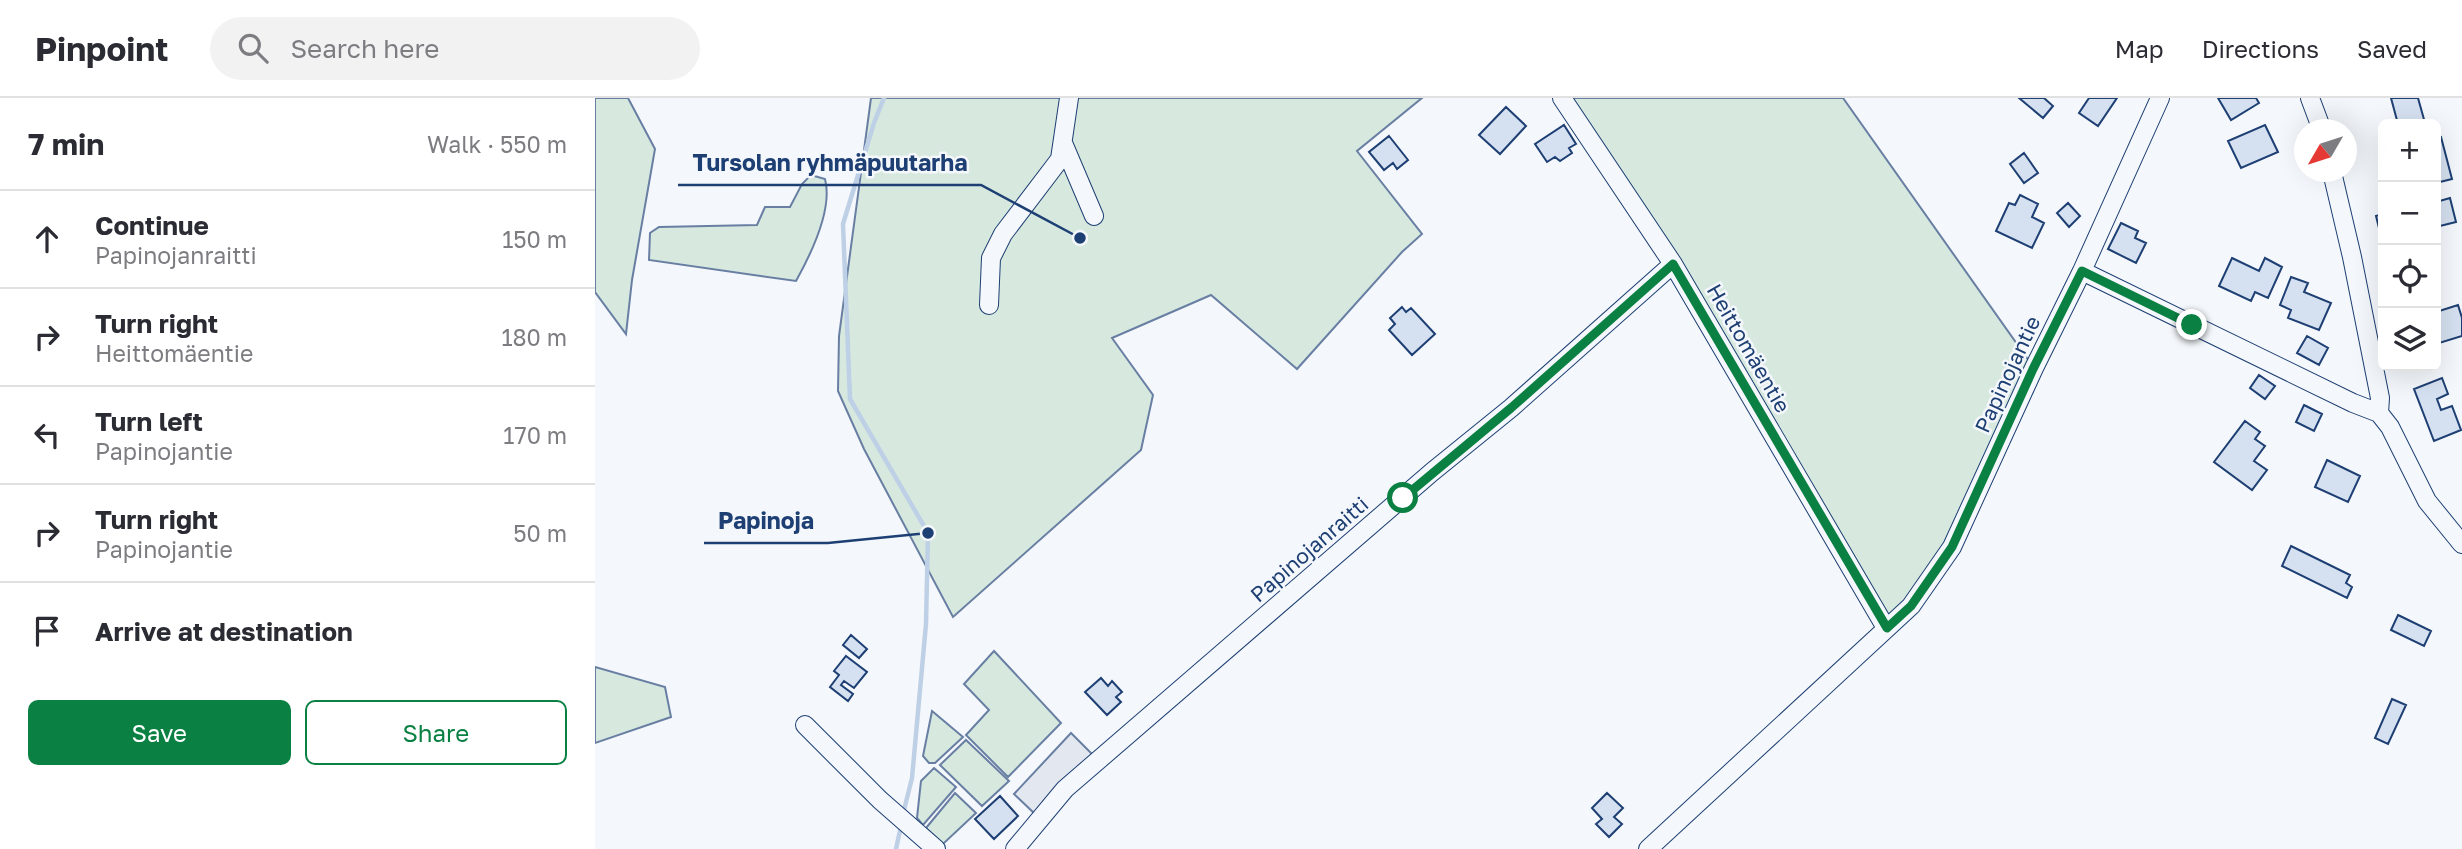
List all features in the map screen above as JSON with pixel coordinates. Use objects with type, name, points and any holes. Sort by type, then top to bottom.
[{"type":"street","points":[[989,305],[991,258],[1003,234],[1061,159],[1069,98]]},
{"type":"street","name":"Heittomäentie","points":[[1562,98],[1673,264],[1887,628]]},
{"type":"street","name":"Papinojantie","points":[[1649,849],[1911,606],[1952,547],[2160,98]]},
{"type":"street","points":[[2311,98],[2318,119]]},
{"type":"street","points":[[1063,143],[1094,216]]},
{"type":"street","points":[[2334,182],[2380,398],[2379,413]]},
{"type":"street","name":"Papinojanraitti","points":[[1015,849],[1065,789],[1432,472],[1511,408],[1673,264]]},
{"type":"street","points":[[2082,271],[2353,403],[2379,413],[2390,427],[2427,500],[2462,544]]},
{"type":"street","points":[[805,725],[880,800],[936,849]]},
{"type":"shaded area","points":[[595,98],[628,98],[655,149],[632,280],[626,334],[595,292]]},
{"type":"shaded area","points":[[871,98],[1422,98],[1357,151],[1422,234],[1402,252],[1297,369],[1211,295],[1112,338],[1153,395],[1141,450],[953,617],[864,449],[838,391],[839,336]]},
{"type":"shaded area","points":[[1562,98],[1843,98],[2034,368],[1952,547],[1886,628]]},
{"type":"shaded area","points":[[811,175],[825,179],[826,204],[814,245],[796,281],[649,260],[650,233],[659,227],[757,225],[765,207],[790,207],[802,184]]},
{"type":"shaded area","points":[[994,651],[1061,723],[1008,777],[966,735],[989,710],[964,684]]},
{"type":"shaded area","points":[[595,667],[665,687],[671,717],[595,743]]},
{"type":"shaded area","points":[[932,711],[963,737],[935,763],[929,763],[923,756]]},
{"type":"shaded area","points":[[1071,733],[1092,754],[1035,814],[1014,794]]},
{"type":"shaded area","points":[[966,740],[1009,781],[982,806],[940,765]]},
{"type":"shaded area","points":[[934,768],[956,787],[923,825],[917,818],[921,781]]},
{"type":"shaded area","points":[[955,793],[976,813],[943,844],[926,828]]},
{"type":"building","points":[[2019,98],[2044,98],[2053,106],[2043,118]]},
{"type":"building","points":[[2089,98],[2117,98],[2098,126],[2079,113]]},
{"type":"building","points":[[2218,98],[2256,98],[2259,103],[2231,120]]},
{"type":"building","points":[[2391,98],[2418,98],[2424,119],[2397,119]]},
{"type":"building","points":[[1506,107],[1526,126],[1500,154],[1479,135]]},
{"type":"building","points":[[1564,125],[1576,144],[1569,148],[1572,153],[1560,161],[1555,157],[1547,162],[1535,144]]},
{"type":"building","points":[[2265,125],[2278,152],[2241,168],[2228,141]]},
{"type":"building","points":[[1389,136],[1408,160],[1397,169],[1393,163],[1384,170],[1369,152]]},
{"type":"building","points":[[2441,137],[2452,179],[2441,182]]},
{"type":"building","points":[[2024,153],[2038,173],[2024,183],[2010,164]]},
{"type":"building","points":[[2020,195],[2038,204],[2032,217],[2044,223],[2032,248],[1996,231],[2009,203],[2015,205]]},
{"type":"building","points":[[2450,198],[2456,222],[2441,226],[2441,201]]},
{"type":"building","points":[[2068,203],[2080,216],[2069,227],[2057,213]]},
{"type":"building","points":[[2121,223],[2138,231],[2135,238],[2146,243],[2136,263],[2108,249]]},
{"type":"building","points":[[2232,258],[2259,271],[2265,258],[2282,267],[2268,298],[2255,292],[2251,301],[2219,286]]},
{"type":"building","points":[[2291,277],[2308,283],[2304,292],[2331,303],[2319,330],[2288,318],[2291,310],[2280,305]]},
{"type":"building","points":[[2458,305],[2462,318],[2462,336],[2441,342],[2441,310]]},
{"type":"building","points":[[1402,307],[1406,312],[1411,308],[1435,334],[1412,355],[1389,330],[1395,324],[1390,318]]},
{"type":"building","points":[[2307,336],[2328,348],[2319,365],[2297,353]]},
{"type":"building","points":[[2259,375],[2275,386],[2265,399],[2250,388]]},
{"type":"building","points":[[2442,378],[2448,394],[2437,399],[2441,410],[2452,406],[2461,430],[2434,441],[2414,389]]},
{"type":"building","points":[[2304,405],[2322,414],[2314,431],[2296,422]]},
{"type":"building","points":[[2245,421],[2260,432],[2255,439],[2265,446],[2254,461],[2267,470],[2252,490],[2214,462]]},
{"type":"building","points":[[2327,460],[2360,476],[2348,502],[2315,487]]},
{"type":"building","points":[[2291,546],[2350,575],[2346,583],[2352,587],[2347,598],[2282,566]]},
{"type":"building","points":[[2398,615],[2431,631],[2424,646],[2391,630]]},
{"type":"building","points":[[851,635],[867,649],[859,658],[843,645]]},
{"type":"building","points":[[846,656],[867,672],[854,688],[844,681],[841,685],[853,694],[848,701],[830,687],[839,675],[834,671]]},
{"type":"building","points":[[1101,678],[1108,686],[1112,681],[1122,692],[1116,697],[1121,702],[1107,715],[1085,692]]},
{"type":"building","points":[[2392,699],[2406,705],[2388,744],[2375,738]]},
{"type":"building","points":[[1607,793],[1623,808],[1614,817],[1622,824],[1609,837],[1596,824],[1602,819],[1592,808]]},
{"type":"building","points":[[1000,796],[1018,816],[994,839],[975,819]]},
{"type":"waterway","points":[[884,98],[843,224],[850,399],[928,533],[926,624],[912,778],[903,814]]},
{"type":"waterway","points":[[896,849],[901,826]]},
{"type":"place","name":"Tursolan ryhmäpuutarha","points":[[1080,238]]},
{"type":"place","name":"Papinoja","points":[[928,533]]},
{"type":"route","points":[[1403,498],[1511,408],[1673,264],[1887,628],[1911,606],[1952,547],[2033,369],[2082,271],[2192,325]]}]
